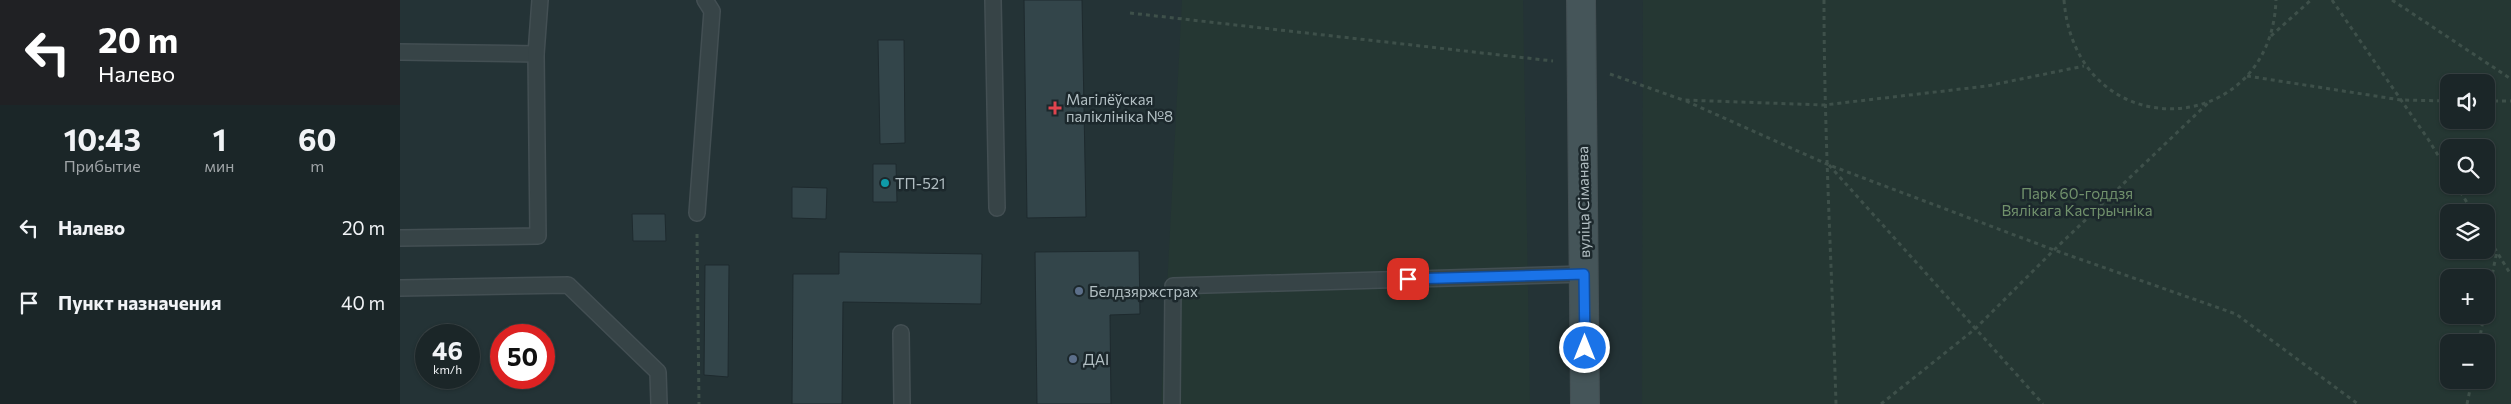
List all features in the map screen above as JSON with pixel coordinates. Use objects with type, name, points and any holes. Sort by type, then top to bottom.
[{"type":"main road","name":"вуліца Сіманава","points":[[1581,0],[1585,404]]},
{"type":"lane","points":[[400,238],[538,236],[536,54],[540,0]]},
{"type":"lane","points":[[697,213],[712,11],[705,0]]},
{"type":"lane","points":[[993,0],[997,208]]},
{"type":"lane","points":[[400,52],[536,54]]},
{"type":"lane","points":[[1172,404],[1173,286],[1584,274]]},
{"type":"lane","points":[[400,288],[568,284],[658,372],[658,404]]},
{"type":"lane","points":[[901,333],[902,404]]},
{"type":"path","points":[[1824,0],[1824,105],[1829,165],[1836,404]]},
{"type":"path","points":[[2064,0],[2066,23],[2073,46],[2084,66],[2100,83],[2113,92],[2141,105],[2164,109],[2187,108],[2209,102],[2230,91],[2247,76],[2262,57],[2271,36],[2276,0]]},
{"type":"path","points":[[2271,36],[2311,0]]},
{"type":"path","points":[[2332,0],[2402,100],[2440,159]]},
{"type":"path","points":[[2392,0],[2511,79]]},
{"type":"path","points":[[2247,76],[2402,100],[2440,101]]},
{"type":"path","points":[[1683,100],[1829,165],[2054,250],[2236,314],[2358,404]]},
{"type":"path","points":[[2495,101],[2511,101]]},
{"type":"path","points":[[1881,404],[1975,329],[2054,250],[2209,102]]},
{"type":"path","points":[[1829,165],[2043,404]]},
{"type":"path","points":[[697,213],[699,404]]},
{"type":"path","points":[[2496,251],[2511,275]]},
{"type":"path","points":[[2493,269],[2496,251]]},
{"type":"path","points":[[2467,404],[2470,389]]},
{"type":"green space","points":[[1182,0],[1523,0],[1530,404],[1161,404]]},
{"type":"green space","name":"Парк 60-годдзя Вялікага Кастрычніка","points":[[1643,0],[2511,0],[2511,404],[1642,404]]},
{"type":"building","name":"Магілёўская паліклініка №8","points":[[1024,0],[1082,0],[1086,217],[1027,218]]},
{"type":"building","points":[[878,40],[904,40],[905,143],[880,144]]},
{"type":"building","name":"ТП-521","points":[[873,164],[896,164],[897,202],[873,202]]},
{"type":"building","points":[[792,187],[827,188],[826,219],[792,218]]},
{"type":"building","points":[[632,214],[665,214],[666,241],[633,241]]},
{"type":"building","name":"ДАІ","points":[[1139,251],[1140,314],[1110,315],[1111,404],[1037,404],[1035,252]]},
{"type":"building","points":[[839,252],[982,254],[981,304],[843,302],[842,404],[792,404],[793,274],[839,274]]},
{"type":"building","points":[[705,265],[729,265],[728,377],[704,375]]},
{"type":"place","name":"Магілёўская паліклініка №8","points":[[1055,108]]},
{"type":"place","name":"ТП-521","points":[[885,183]]},
{"type":"place","name":"Белдзяржстрах","points":[[1079,291]]},
{"type":"place","name":"ДАІ","points":[[1073,359]]},
{"type":"route","points":[[1408,279],[1584,274],[1585,348]]}]
